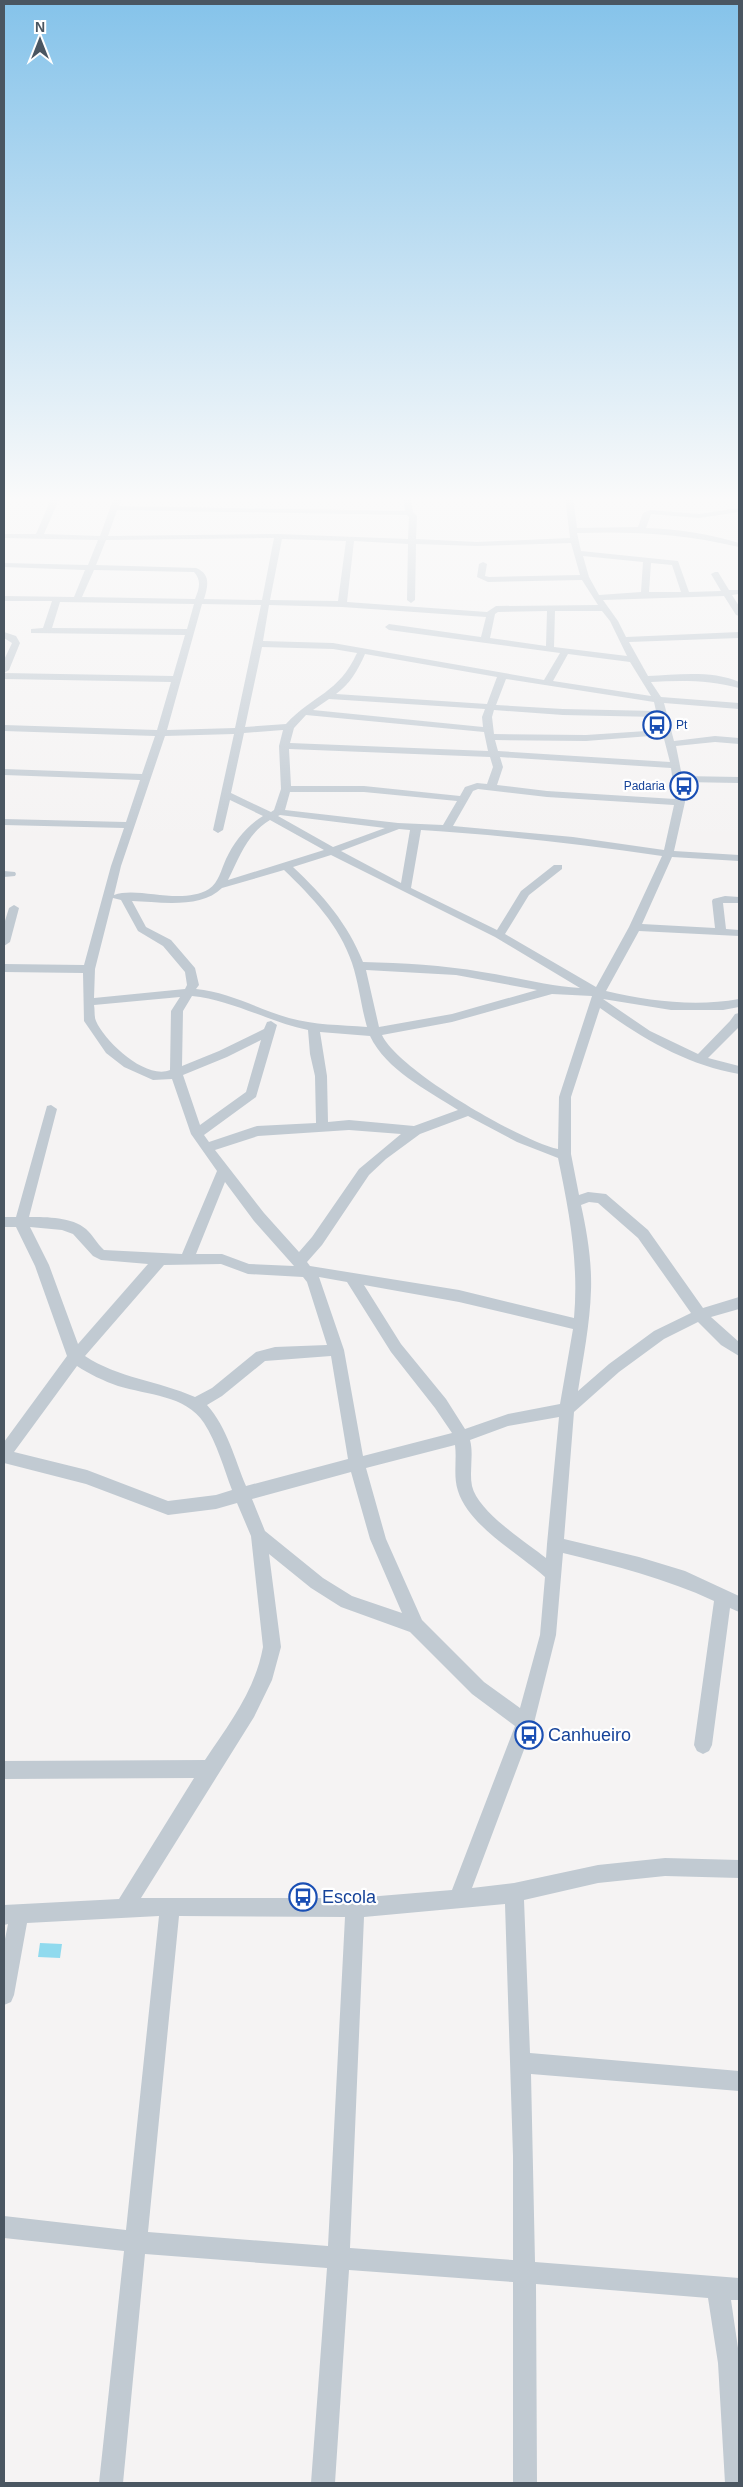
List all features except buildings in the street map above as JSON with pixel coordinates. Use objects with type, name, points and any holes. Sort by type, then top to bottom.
[{"type":"street","points":[[47,631],[53,613]]},
{"type":"street","points":[[195,613],[161,733],[108,897],[89,969],[88,1002],[90,1021],[110,1050],[128,1064],[148,1075],[158,1077],[176,1073],[223,1054],[269,1031]]},
{"type":"street","points":[[218,830],[265,613]]},
{"type":"street","points":[[395,613],[387,631],[486,639],[565,652],[633,660]]},
{"type":"street","points":[[460,613],[490,615],[486,639]]},
{"type":"street","points":[[550,649],[551,613]]},
{"type":"street","points":[[458,1899],[525,1723],[548,1634],[568,1409],[581,1324],[584,1289],[582,1253],[564,1154],[565,1097],[598,997],[635,927],[668,854],[680,802],[676,765],[658,700],[633,660],[614,621],[608,613]]},
{"type":"street","points":[[34,631],[190,632]]},
{"type":"street","points":[[4,635],[13,638],[16,643],[4,670]]},
{"type":"street","points":[[624,640],[739,635]]},
{"type":"street","points":[[258,644],[322,645],[502,676],[658,700],[736,695],[730,681],[690,678],[646,679]]},
{"type":"street","points":[[219,886],[232,859],[252,827],[274,814],[286,790],[284,746],[289,727],[304,712],[341,686],[354,670],[362,652]]},
{"type":"street","points":[[547,683],[565,652]]},
{"type":"street","points":[[4,676],[176,679]]},
{"type":"street","points":[[491,788],[498,766],[488,734],[487,717],[502,676]]},
{"type":"street","points":[[328,696],[564,712],[662,714]]},
{"type":"street","points":[[304,712],[488,734],[586,738],[667,732]]},
{"type":"street","points":[[4,728],[206,733],[289,727]]},
{"type":"street","points":[[670,744],[716,739],[739,741]]},
{"type":"street","points":[[284,746],[495,754],[676,765]]},
{"type":"street","points":[[4,772],[147,777]]},
{"type":"street","points":[[678,779],[739,780]]},
{"type":"street","points":[[446,830],[472,787],[547,794],[680,802]]},
{"type":"street","points":[[286,790],[364,789],[463,799]]},
{"type":"street","points":[[226,795],[274,814],[332,851],[499,935],[598,997],[656,1039],[700,1060],[719,1067],[739,1070]]},
{"type":"street","points":[[274,814],[416,828],[488,831],[573,840],[668,854],[739,858]]},
{"type":"street","points":[[4,822],[130,825]]},
{"type":"street","points":[[108,897],[199,896],[211,892],[219,886],[345,848],[398,826]]},
{"type":"street","points":[[406,888],[416,828]]},
{"type":"street","points":[[286,865],[334,915],[345,933],[359,966],[375,1032],[379,1042],[392,1058],[500,1130],[530,1144],[554,1153],[564,1154]]},
{"type":"street","points":[[499,935],[525,893],[558,866]]},
{"type":"street","points":[[125,896],[131,911],[142,929],[167,943],[191,971],[193,985],[177,1011],[176,1073],[197,1134],[206,1148],[259,1217],[303,1266],[313,1280],[337,1350],[357,1464],[378,1539],[416,1626],[478,1688],[525,1723]]},
{"type":"street","points":[[721,932],[717,901],[725,899],[739,900]]},
{"type":"street","points":[[4,942],[14,908]]},
{"type":"street","points":[[635,927],[739,933]]},
{"type":"street","points":[[359,966],[387,966],[464,973],[552,990],[671,1006],[723,1006],[739,1003]]},
{"type":"street","points":[[4,968],[89,969]]},
{"type":"street","points":[[88,1002],[190,992],[211,994],[246,1005],[273,1017],[314,1027],[375,1032],[452,1018],[552,990]]},
{"type":"street","points":[[197,1134],[252,1094],[273,1017]]},
{"type":"street","points":[[700,1060],[735,1024],[739,1017]]},
{"type":"street","points":[[314,1027],[316,1054],[321,1076],[322,1126]]},
{"type":"street","points":[[51,1109],[21,1222],[27,1239],[42,1265],[75,1357],[93,1369],[120,1380],[171,1393],[196,1404],[209,1418],[243,1494],[259,1536],[272,1647],[270,1665],[262,1685],[124,1909]]},
{"type":"street","points":[[303,1266],[317,1241],[364,1172],[381,1156],[415,1131],[468,1110]]},
{"type":"street","points":[[206,1148],[258,1131],[322,1126],[357,1126],[415,1131]]},
{"type":"street","points":[[187,1259],[223,1171]]},
{"type":"street","points":[[573,1203],[588,1197],[601,1198],[644,1234],[700,1315],[726,1341],[739,1350]]},
{"type":"street","points":[[4,1222],[66,1225],[77,1229],[85,1236],[94,1251],[101,1256],[160,1260],[222,1259],[248,1269],[262,1271],[303,1266],[351,1277],[459,1296],[581,1324]]},
{"type":"street","points":[[160,1260],[75,1357],[31,1412],[4,1455],[87,1477],[168,1508],[216,1502],[461,1437],[508,1420],[568,1409],[614,1368],[659,1335],[700,1315],[739,1303]]},
{"type":"street","points":[[351,1277],[394,1345],[461,1437],[465,1490],[470,1500],[501,1532],[531,1554],[554,1575]]},
{"type":"street","points":[[196,1404],[217,1392],[261,1356],[274,1353],[337,1350]]},
{"type":"street","points":[[259,1536],[318,1584],[347,1602],[416,1626]]},
{"type":"street","points":[[555,1544],[640,1564],[685,1579],[731,1601],[703,1745]]},
{"type":"street","points":[[4,1770],[210,1769]]},
{"type":"street","points":[[4,1995],[11,1915],[170,1906],[355,1908],[514,1893],[598,1874],[665,1867],[739,1869]]},
{"type":"street","points":[[514,1893],[522,2063],[525,2271],[525,2483]]},
{"type":"street","points":[[112,2483],[170,1906]]},
{"type":"street","points":[[324,2483],[339,2256],[355,1908]]},
{"type":"street","points":[[522,2063],[739,2081]]},
{"type":"street","points":[[4,2227],[137,2242],[339,2256],[729,2288],[729,2363],[737,2483]]},
{"type":"water","points":[[40,1943],[62,1944],[60,1958],[38,1957]]},
{"type":"place","name":"Pt","points":[[657,725]]},
{"type":"place","name":"Padaria","points":[[684,786]]},
{"type":"place","name":"Canhueiro","points":[[529,1735]]},
{"type":"place","name":"Escola","points":[[303,1897]]}]
